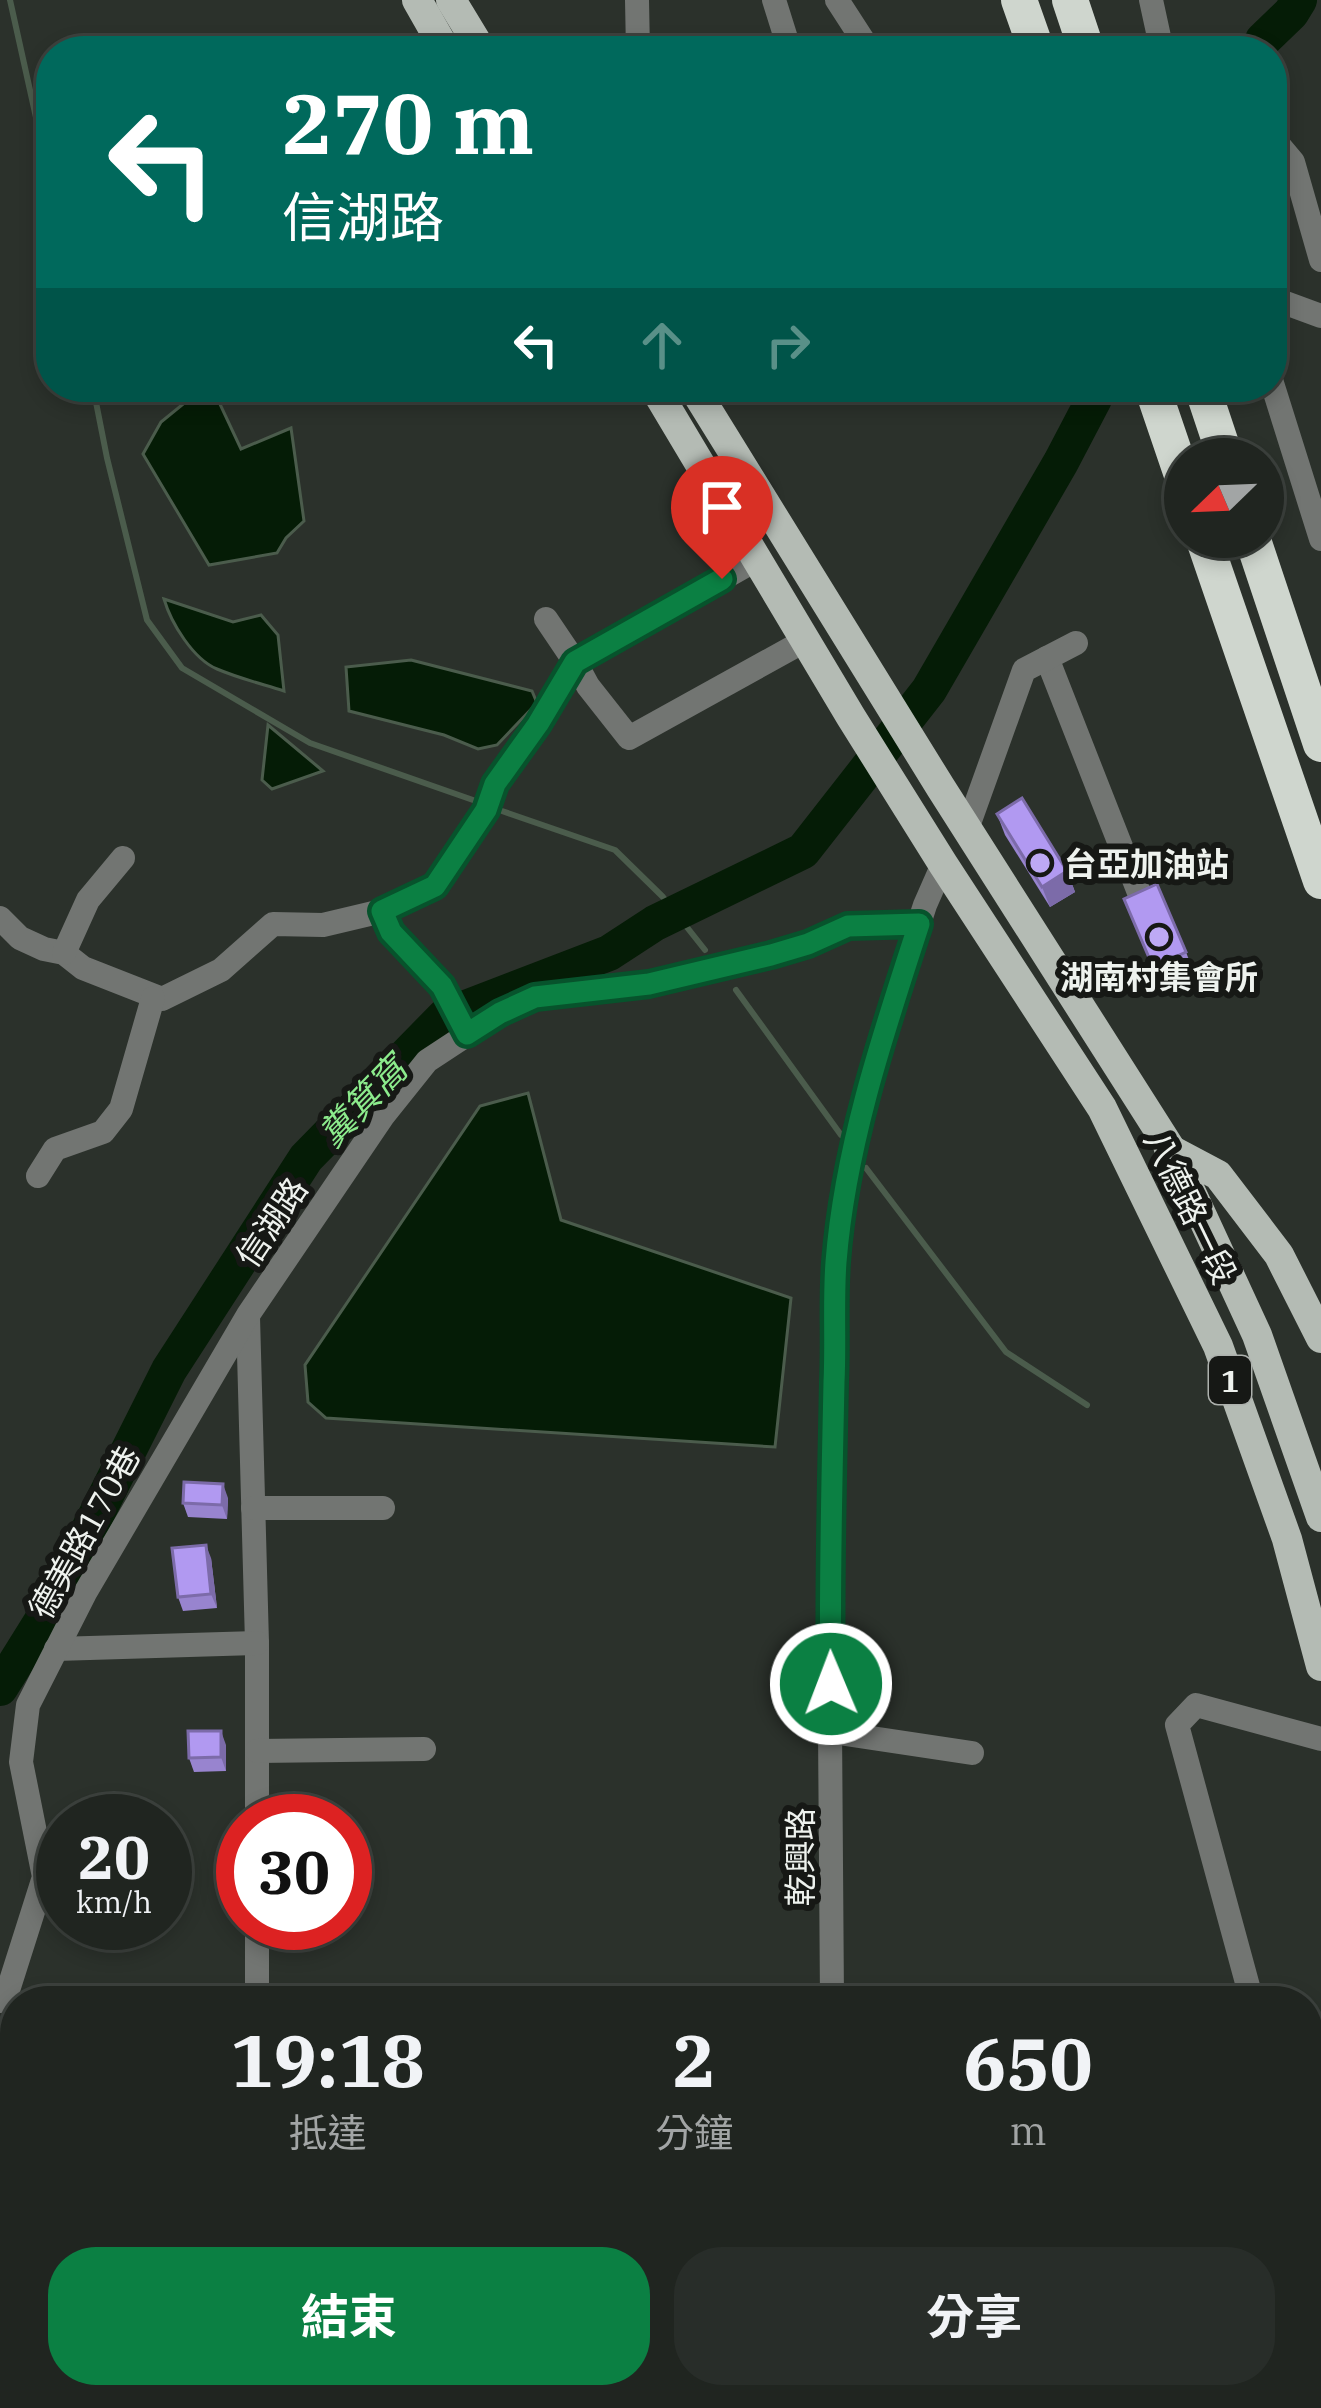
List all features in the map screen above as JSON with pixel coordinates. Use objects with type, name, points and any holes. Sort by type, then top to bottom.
[{"type":"highway","points":[[1019,0],[1032,36]]},
{"type":"highway","points":[[1070,0],[1082,36]]},
{"type":"highway","points":[[1157,402],[1169,438]]},
{"type":"highway","points":[[1207,402],[1219,438]]},
{"type":"highway","points":[[1210,558],[1321,881]]},
{"type":"highway","points":[[1259,558],[1321,744]]},
{"type":"main road","points":[[417,0],[437,36]]},
{"type":"main road","points":[[451,0],[473,36]]},
{"type":"main road","name":"1","points":[[663,402],[806,640]]},
{"type":"main road","name":"八德路一段","points":[[702,402],[1172,1150],[1257,1334],[1321,1517]]},
{"type":"main road","name":"八德路一段","points":[[806,640],[943,864],[1102,1108],[1218,1346],[1287,1539],[1321,1666]]},
{"type":"main road","points":[[1102,1108],[1218,1175],[1279,1256],[1321,1338]]},
{"type":"street","points":[[637,0],[638,36]]},
{"type":"street","points":[[774,0],[785,36]]},
{"type":"street","points":[[837,0],[860,36]]},
{"type":"street","points":[[1151,0],[1159,36]]},
{"type":"street","points":[[1287,156],[1321,260]]},
{"type":"street","points":[[1287,304],[1321,316]]},
{"type":"street","points":[[1278,402],[1321,539]]},
{"type":"street","points":[[0,918],[20,938],[162,999],[221,970],[273,924],[323,925],[382,911],[435,886],[575,662],[759,558]]},
{"type":"street","points":[[546,619],[588,686],[629,738],[806,640]]},
{"type":"street","points":[[967,829],[1024,670],[1076,643]]},
{"type":"street","points":[[1047,658],[1140,895]]},
{"type":"street","points":[[64,953],[88,900],[123,858]]},
{"type":"street","name":"乾興路","points":[[832,1986],[829,1590],[836,1262],[857,1138],[881,1040],[943,864]]},
{"type":"street","points":[[382,911],[391,932],[442,986],[463,1026]]},
{"type":"street","name":"信湖路","points":[[256,1794],[248,1315],[383,1116],[427,1060],[463,1026],[535,997],[649,984],[790,950],[848,926],[919,924]]},
{"type":"street","points":[[38,1176],[55,1150],[104,1132],[121,1109],[153,998]]},
{"type":"street","name":"德美路170巷","points":[[11,1986],[44,1877],[21,1762],[28,1705],[85,1593],[248,1315]]},
{"type":"street","points":[[254,1508],[383,1508]]},
{"type":"street","points":[[56,1649],[257,1643]]},
{"type":"street","points":[[1248,1986],[1177,1725],[1196,1706],[1321,1739]]},
{"type":"street","points":[[832,1732],[972,1753]]},
{"type":"street","points":[[257,1750],[424,1749]]},
{"type":"street","points":[[256,1950],[257,1986]]},
{"type":"shaded area","points":[[186,402],[219,402],[241,449],[291,428],[304,521],[277,553],[209,565],[143,454],[161,422]]},
{"type":"shaded area","points":[[164,599],[233,622],[261,615],[278,635],[284,691],[208,664],[184,639]]},
{"type":"shaded area","points":[[411,660],[532,691],[537,703],[497,745],[478,749],[444,735],[349,711],[346,667]]},
{"type":"shaded area","points":[[268,725],[323,771],[272,789],[262,780]]},
{"type":"shaded area","points":[[528,1093],[561,1220],[791,1298],[775,1447],[326,1418],[308,1402],[305,1365],[480,1106]]},
{"type":"building","name":"台亞加油站","points":[[1022,798],[1067,871],[1042,887],[997,814]]},
{"type":"building","name":"湖南村集會所","points":[[1157,884],[1186,952],[1153,967],[1124,899]]},
{"type":"building","points":[[184,1482],[223,1484],[222,1505],[183,1503]]},
{"type":"building","points":[[206,1545],[211,1594],[178,1597],[172,1548]]},
{"type":"building","points":[[188,1731],[221,1731],[221,1757],[189,1758]]},
{"type":"waterway","points":[[10,0],[36,117]]},
{"type":"waterway","name":"糞箕窩","points":[[1267,36],[1299,0]]},
{"type":"waterway","points":[[96,402],[147,620],[182,668],[310,743],[473,800]]},
{"type":"waterway","name":"糞箕窩","points":[[0,1688],[48,1611],[169,1370],[306,1158],[445,1016],[609,953],[655,923],[803,851],[929,690],[1092,402]]},
{"type":"waterway","points":[[502,811],[615,850],[663,897],[705,950]]},
{"type":"waterway","points":[[736,990],[841,1135]]},
{"type":"waterway","points":[[866,1168],[1006,1352],[1087,1405]]},
{"type":"place","name":"台亞加油站","points":[[1040,863]]},
{"type":"place","name":"湖南村集會所","points":[[1159,937]]},
{"type":"route","points":[[722,579],[575,662],[435,886],[382,911],[391,932],[442,986],[467,1034],[535,997],[649,984],[771,955],[848,926],[919,924],[881,1040],[852,1158],[836,1262],[831,1684]]}]
